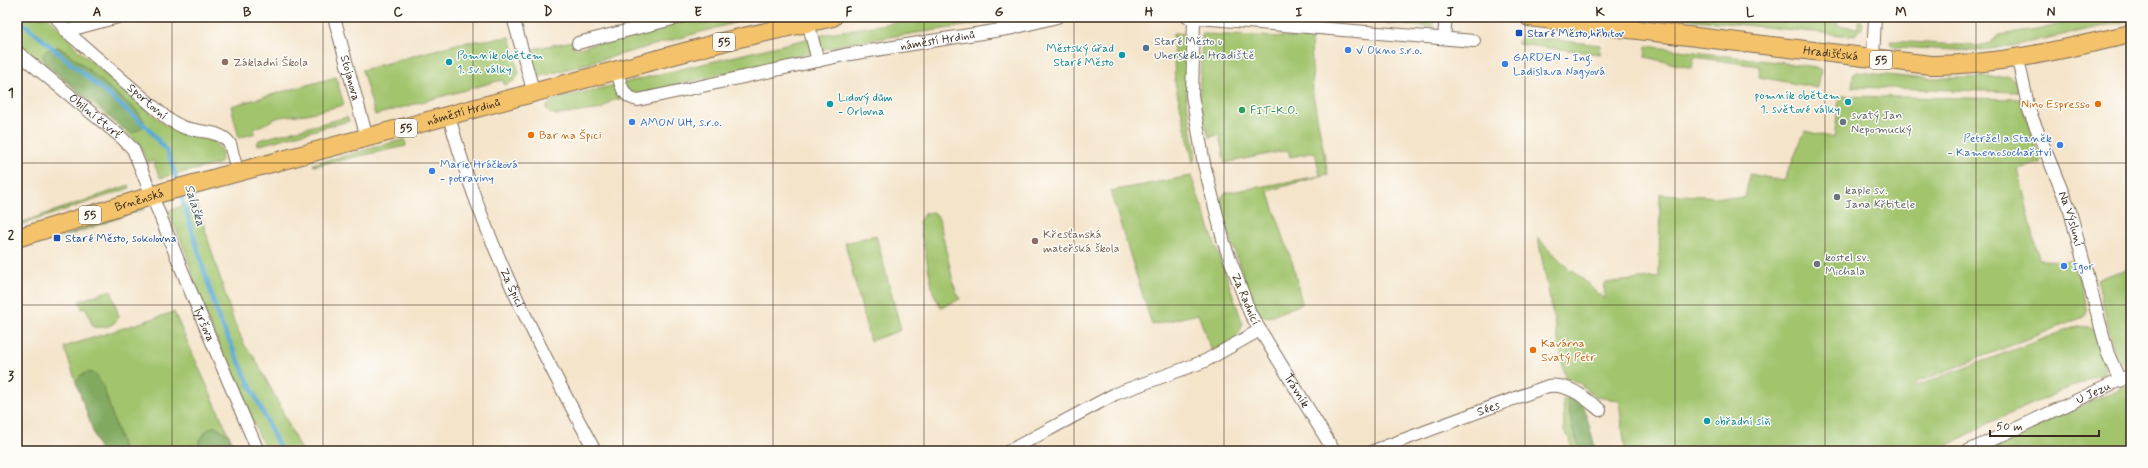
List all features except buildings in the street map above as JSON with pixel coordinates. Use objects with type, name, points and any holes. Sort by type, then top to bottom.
[{"type":"main road","name":"náměstí Hrdinů","points":[[194,185],[726,41],[833,17]]},
{"type":"main road","name":"Hradišťská","points":[[1529,17],[1873,59],[1944,65],[1975,64],[2018,59],[2131,34]]},
{"type":"main road","name":"Brněnská","points":[[17,238],[157,194],[194,185]]},
{"type":"street","name":"Sportovní","points":[[56,17],[66,32],[169,120],[183,127],[213,134],[226,140],[230,144],[238,174]]},
{"type":"street","points":[[66,32],[118,17]]},
{"type":"street","name":"Stojanova","points":[[334,17],[367,138]]},
{"type":"street","points":[[513,17],[534,94]]},
{"type":"street","points":[[578,43],[681,17]]},
{"type":"street","name":"náměstí Hrdinů","points":[[617,71],[624,93],[632,99],[638,100],[844,55],[1013,28],[1057,17]]},
{"type":"street","points":[[1192,17],[1474,41]]},
{"type":"street","name":"Za Radnicí","points":[[1009,451],[1115,394],[1205,361],[1260,330],[1250,313],[1224,243],[1204,164],[1192,95],[1192,17]]},
{"type":"street","points":[[1444,38],[1446,17]]},
{"type":"street","points":[[1873,59],[1876,17]]},
{"type":"street","points":[[808,22],[818,61]]},
{"type":"street","name":"Obilní čtvrť","points":[[17,52],[126,142],[135,153],[157,194]]},
{"type":"street","name":"Na Výsluní","points":[[2018,59],[2029,110],[2070,211],[2108,354],[2120,381]]},
{"type":"street","name":"Za Špicí","points":[[449,116],[456,142],[495,250],[540,348],[595,451]]},
{"type":"street","name":"Tyršova","points":[[157,194],[258,451]]},
{"type":"street","name":"Trávník","points":[[1260,330],[1334,451]]},
{"type":"street","name":"U Jezu","points":[[1968,451],[2038,417],[2131,375]]},
{"type":"street","name":"Sées","points":[[1373,451],[1548,386],[1560,385],[1574,390],[1600,410]]},
{"type":"green space","points":[[17,17],[48,17],[78,50],[165,125],[179,132],[210,137],[222,152],[221,161],[218,164],[160,178],[153,161],[147,162],[139,143],[17,41]]},
{"type":"green space","points":[[698,17],[755,17],[539,77],[535,74],[526,50],[573,41],[575,49]]},
{"type":"green space","points":[[929,17],[1023,17],[850,43],[611,101],[602,109],[557,115],[550,113],[546,108],[552,100],[836,32]]},
{"type":"green space","points":[[1320,17],[1399,17],[1432,20],[1434,24],[1431,27]]},
{"type":"green space","points":[[1668,17],[1837,17],[1837,25],[1858,28],[1858,21],[1862,21],[1863,26],[1860,31],[1851,36]]},
{"type":"green space","points":[[2088,17],[2131,17],[2131,20],[2011,46],[1976,51],[1897,47],[1891,45],[1890,41],[1979,46],[1989,43],[2000,35],[2037,30]]},
{"type":"green space","points":[[1173,33],[1188,34],[1186,98],[1196,155],[1193,162],[1175,83]]},
{"type":"green space","points":[[1202,34],[1311,38],[1313,95],[1328,174],[1320,176],[1315,152],[1290,157],[1288,150],[1225,163],[1219,135],[1209,137],[1199,103]]},
{"type":"green space","points":[[1520,36],[1601,45],[1600,54],[1518,44]]},
{"type":"green space","points":[[510,37],[519,73],[514,81],[504,85],[503,80],[494,82],[375,115],[362,70],[460,43]]},
{"type":"green space","points":[[1646,46],[1816,67],[1821,70],[1818,88],[1759,77],[1760,66],[1694,57],[1692,68],[1645,57]]},
{"type":"green space","points":[[58,47],[79,62],[133,107],[144,121],[144,126],[133,133],[124,128],[45,62],[43,54],[47,50]]},
{"type":"green space","points":[[1857,72],[1915,78],[2009,76],[2016,81],[2019,92],[1852,87],[1853,75]]},
{"type":"green space","points":[[336,77],[344,105],[307,114],[279,117],[254,129],[255,133],[239,138],[231,106]]},
{"type":"green space","points":[[1842,96],[2020,99],[2041,163],[2018,169],[2039,260],[2076,261],[2087,312],[2084,317],[1915,383],[1916,386],[2078,326],[2089,327],[2094,330],[2105,370],[2103,373],[1993,421],[1938,451],[1625,451],[1619,400],[1595,397],[1579,383],[1565,377],[1538,238],[1571,271],[1573,270],[1604,299],[1605,283],[1659,277],[1660,194],[1745,198],[1750,174],[1784,181],[1805,131],[1834,138],[1839,100]]},
{"type":"green space","points":[[347,117],[349,121],[260,145],[257,144],[259,140]]},
{"type":"green space","points":[[405,139],[406,146],[314,166],[313,164]]},
{"type":"green space","points":[[1191,176],[1243,324],[1236,339],[1212,351],[1198,314],[1152,325],[1110,191]]},
{"type":"green space","points":[[1320,176],[1268,191],[1293,265],[1302,304],[1268,317],[1258,314],[1227,229],[1220,199],[1225,193]]},
{"type":"green space","points":[[129,185],[130,188],[17,226],[17,224]]},
{"type":"green space","points":[[196,201],[233,319],[245,346],[253,355],[278,402],[301,451],[266,451],[202,307],[186,252],[168,211]]},
{"type":"green space","points":[[139,208],[145,209],[61,238],[99,220]]},
{"type":"green space","points":[[931,212],[935,213],[939,219],[954,286],[960,299],[941,308],[933,292],[919,222],[924,214]]},
{"type":"green space","points":[[876,235],[901,330],[870,341],[845,243]]},
{"type":"green space","points":[[2131,268],[2131,360],[2124,365],[2115,356],[2097,279]]},
{"type":"green space","points":[[111,290],[119,317],[111,325],[93,327],[86,308],[82,309],[79,301]]},
{"type":"green space","points":[[174,312],[236,451],[100,451],[64,347]]},
{"type":"green space","points":[[89,372],[95,374],[103,386],[124,451],[100,451],[76,382],[81,375]]},
{"type":"green space","points":[[2131,384],[2131,451],[1985,451],[2027,430]]},
{"type":"green space","points":[[1574,397],[1596,451],[1572,451],[1570,439],[1564,431],[1563,399]]},
{"type":"green space","points":[[1574,397],[1583,403],[1596,451],[1581,451],[1573,431],[1567,398]]},
{"type":"green space","points":[[212,427],[217,427],[229,435],[233,451],[200,451],[199,442],[206,431]]},
{"type":"waterway","name":"Salaška","points":[[17,18],[148,128],[168,153],[178,184]]},
{"type":"waterway","name":"Salaška","points":[[180,192],[219,319],[281,451]]},
{"type":"place","name":"Staré Město,hřbitov","points":[[1519,33]]},
{"type":"place","name":"Staré Město u Uherského Hradiště","points":[[1146,48]]},
{"type":"place","name":"V Okno s.r.o.","points":[[1348,50]]},
{"type":"place","name":"Městský úřad Staré Město","points":[[1122,55]]},
{"type":"place","name":"Základní Škola","points":[[225,62]]},
{"type":"place","name":"Pomník obětem 1. sv. války","points":[[449,62]]},
{"type":"place","name":"GARDEN - Ing. Ladislava Nagyová","points":[[1505,64]]},
{"type":"place","name":"pomník obětem 1. světové války","points":[[1848,102]]},
{"type":"place","name":"Lidový dům - Orlovna","points":[[830,104]]},
{"type":"place","name":"Nino Espresso","points":[[2098,104]]},
{"type":"place","name":"FIT-K.O.","points":[[1242,110]]},
{"type":"place","name":"AMON UH, s.r.o.","points":[[632,122]]},
{"type":"place","name":"svatý Jan Nepomucký","points":[[1843,122]]},
{"type":"place","name":"Bar na Špici","points":[[531,135]]},
{"type":"place","name":"Petržel a Staněk - Kamenosochařství","points":[[2060,145]]},
{"type":"place","name":"Marie Hráčková - potraviny","points":[[432,171]]},
{"type":"place","name":"kaple sv. Jana Křtitele","points":[[1837,197]]},
{"type":"place","name":"Staré Město, sokolovna","points":[[57,238]]},
{"type":"place","name":"Křesťanská mateřská škola","points":[[1035,241]]},
{"type":"place","name":"kostel sv. Michala","points":[[1817,264]]},
{"type":"place","name":"Igor","points":[[2064,266]]},
{"type":"place","name":"Kavárna Svatý Petr","points":[[1533,350]]},
{"type":"place","name":"obřadní síň","points":[[1707,421]]}]
